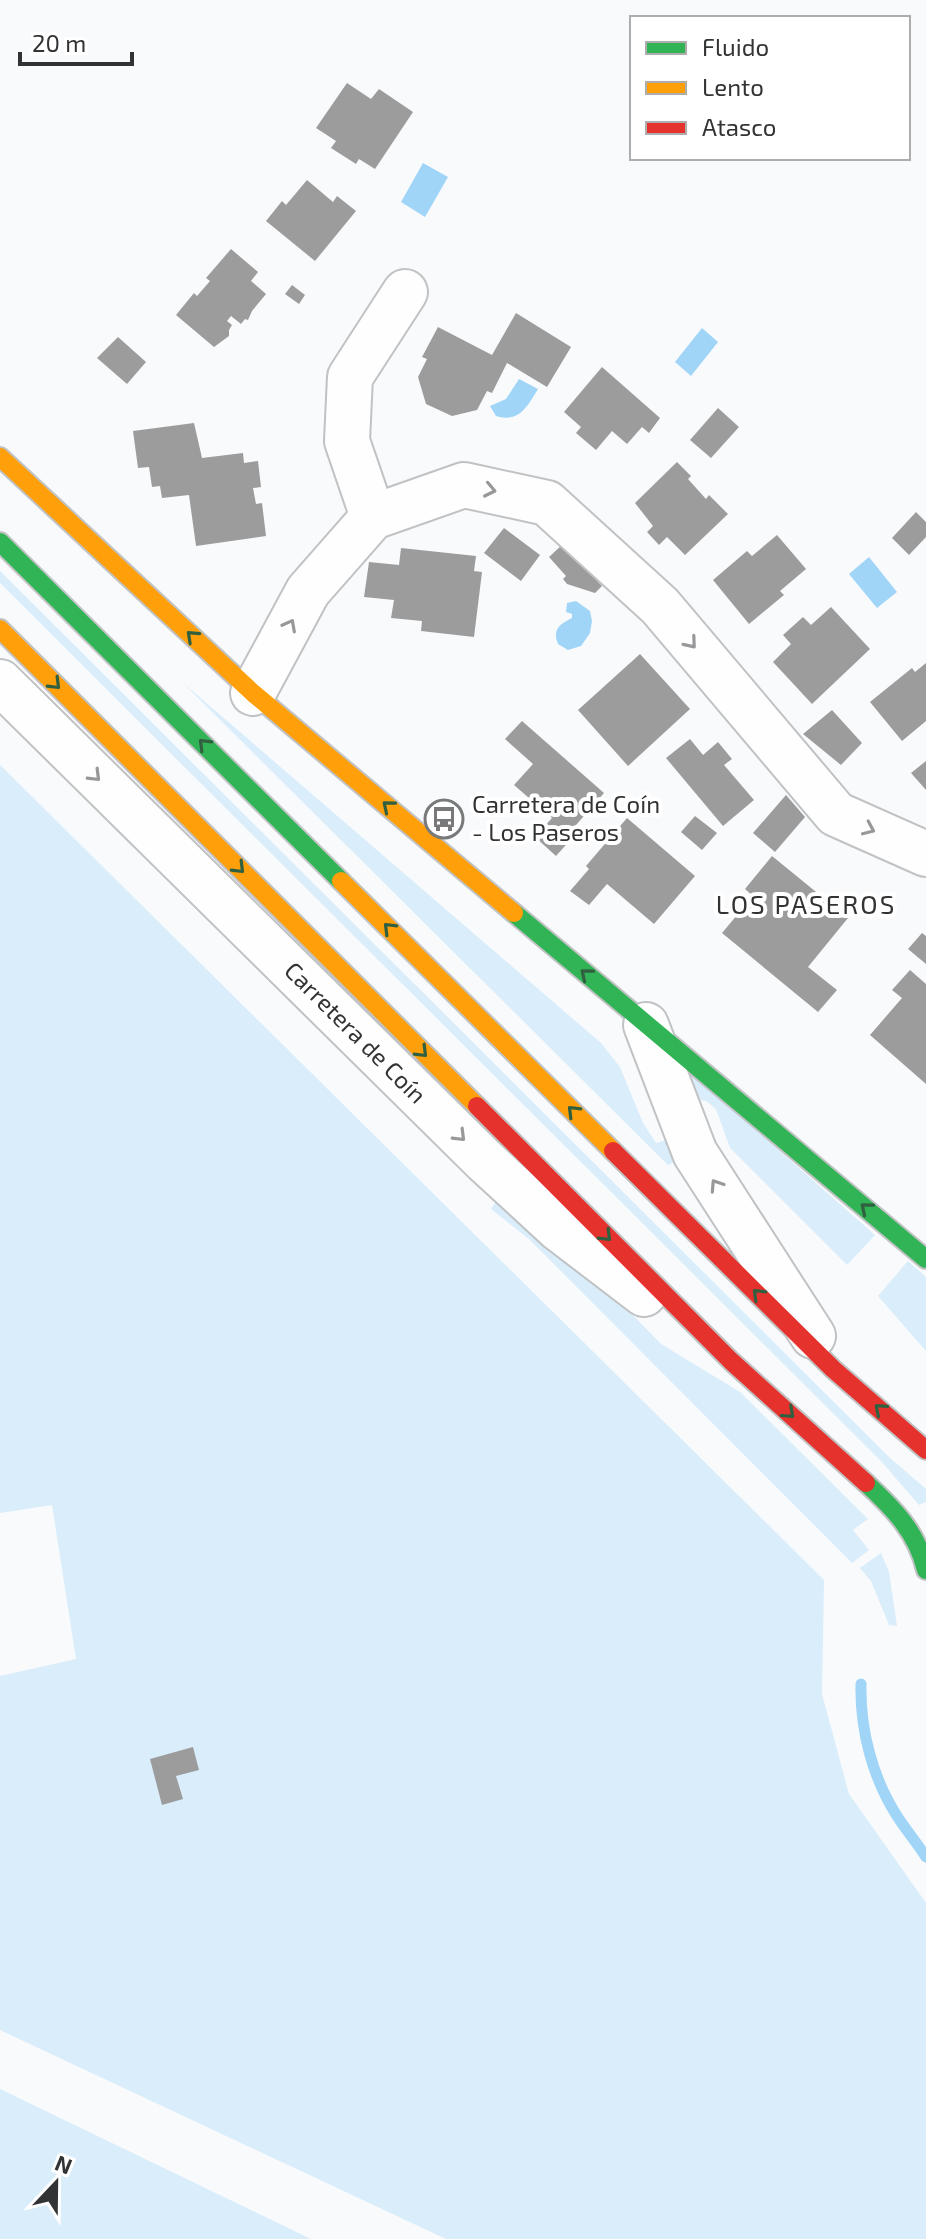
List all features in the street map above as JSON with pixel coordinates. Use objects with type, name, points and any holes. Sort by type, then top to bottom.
[{"type":"main road","points":[[0,457],[253,693],[926,1259]]},
{"type":"main road","points":[[0,542],[833,1369],[926,1450]]},
{"type":"main road","points":[[0,629],[731,1361],[898,1512],[923,1557],[926,1570]]},
{"type":"street","points":[[373,517],[347,441],[350,377],[405,292]]},
{"type":"street","points":[[253,693],[308,591],[373,517],[464,485],[547,503],[660,606],[836,814],[926,854]]},
{"type":"street","name":"Carretera de Coín","points":[[0,682],[485,1161],[559,1229],[731,1361]]},
{"type":"street","points":[[646,1025],[695,1153],[833,1369]]},
{"type":"shaded area","points":[[0,571],[889,1457],[926,1489],[926,1502],[919,1505],[881,1461],[0,583]]},
{"type":"shaded area","points":[[183,683],[601,1043],[620,1067],[643,1123],[656,1143],[667,1140],[676,1161],[668,1165]]},
{"type":"shaded area","points":[[0,765],[824,1580],[822,1694],[849,1794],[926,1903],[926,2239],[446,2239],[0,2030],[0,1676],[76,1659],[52,1505],[0,1513]]},
{"type":"shaded area","points":[[683,1066],[875,1235],[847,1265],[730,1148],[716,1109],[706,1101],[693,1099]]},
{"type":"shaded area","points":[[497,1200],[622,1304],[661,1344],[740,1392],[868,1519],[853,1530],[869,1550],[852,1563],[529,1239],[491,1209]]},
{"type":"shaded area","points":[[908,1261],[926,1277],[926,1351],[878,1296]]},
{"type":"shaded area","points":[[881,1553],[889,1572],[897,1626],[889,1625],[871,1581],[860,1568]]},
{"type":"shaded area","points":[[0,2089],[311,2239],[0,2239]]},
{"type":"water","points":[[423,163],[448,177],[425,217],[401,202]]},
{"type":"water","points":[[702,328],[718,342],[691,376],[675,362]]},
{"type":"water","points":[[519,379],[538,389],[534,396],[522,412],[511,417],[496,416],[490,406],[506,399]]},
{"type":"water","points":[[869,557],[897,592],[877,608],[849,574]]},
{"type":"water","points":[[576,601],[590,611],[592,621],[590,633],[581,646],[568,650],[558,644],[556,634],[561,625],[572,618],[572,614],[566,612],[567,603]]},
{"type":"building","points":[[347,83],[371,99],[379,89],[413,112],[375,169],[359,159],[356,164],[331,148],[336,141],[316,128]]},
{"type":"building","points":[[307,180],[333,202],[337,196],[356,211],[315,261],[266,221],[282,201],[286,205]]},
{"type":"building","points":[[231,249],[258,272],[251,281],[266,294],[248,320],[241,324],[231,316],[227,321],[232,325],[229,336],[214,347],[176,315],[194,293],[197,296],[210,281],[206,278]]},
{"type":"building","points":[[292,285],[305,295],[299,304],[285,294]]},
{"type":"building","points":[[516,313],[571,347],[547,387],[507,363],[492,393],[487,391],[477,410],[452,416],[426,404],[418,377],[427,359],[422,357],[438,327],[492,355]]},
{"type":"building","points":[[118,337],[146,362],[127,384],[97,358]]},
{"type":"building","points":[[602,367],[660,418],[649,433],[642,427],[627,444],[612,431],[596,450],[576,433],[581,427],[564,412]]},
{"type":"building","points":[[718,408],[739,427],[711,458],[690,440]]},
{"type":"building","points":[[194,423],[202,458],[243,453],[244,463],[258,461],[261,487],[253,488],[256,504],[262,503],[266,536],[196,546],[189,495],[162,498],[160,486],[152,487],[149,467],[138,468],[133,431]]},
{"type":"building","points":[[677,462],[706,499],[709,495],[728,514],[685,555],[667,537],[659,545],[647,532],[653,526],[635,503]]},
{"type":"building","points":[[916,512],[926,522],[926,537],[909,555],[892,538]]},
{"type":"building","points":[[504,528],[540,555],[521,581],[484,553]]},
{"type":"building","points":[[777,535],[806,569],[780,591],[784,595],[749,624],[713,580],[747,551],[752,556]]},
{"type":"building","points":[[563,544],[602,586],[595,593],[567,584],[563,579],[566,576],[549,557]]},
{"type":"building","points":[[401,548],[476,556],[474,571],[482,572],[474,637],[421,631],[422,621],[391,618],[394,600],[364,597],[369,562],[399,565]]},
{"type":"building","points":[[831,607],[870,649],[812,704],[773,662],[791,644],[783,635],[803,617],[811,625]]},
{"type":"building","points":[[640,654],[690,709],[628,766],[578,710]]},
{"type":"building","points":[[926,663],[926,721],[902,741],[870,702],[912,668],[915,672]]},
{"type":"building","points":[[832,710],[862,743],[841,765],[803,734]]},
{"type":"building","points":[[522,721],[604,793],[569,833],[573,837],[556,856],[535,837],[552,818],[514,785],[533,764],[505,739]]},
{"type":"building","points":[[690,739],[703,755],[718,742],[732,759],[724,765],[754,800],[723,826],[666,758]]},
{"type":"building","points":[[926,761],[926,790],[911,773]]},
{"type":"building","points":[[786,795],[805,817],[775,852],[753,833]]},
{"type":"building","points":[[695,816],[717,833],[702,850],[681,832]]},
{"type":"building","points":[[627,818],[695,876],[654,924],[607,884],[589,905],[570,891],[589,869],[586,866]]},
{"type":"building","points":[[772,856],[848,918],[808,967],[837,990],[818,1012],[722,933],[753,896],[745,889]]},
{"type":"building","points":[[922,933],[926,936],[926,964],[908,949]]},
{"type":"building","points":[[910,970],[926,984],[926,1084],[870,1035],[902,998],[892,990]]},
{"type":"building","points":[[193,1747],[199,1770],[176,1776],[183,1799],[162,1805],[150,1759]]},
{"type":"waterway","points":[[861,1684],[865,1735],[874,1769],[888,1801],[926,1857]]},
{"type":"traffic: fast","points":[[0,542],[341,881]]},
{"type":"traffic: fast","points":[[514,913],[926,1259]]},
{"type":"traffic: fast","points":[[866,1483],[910,1532],[926,1570]]},
{"type":"traffic: slow","points":[[0,457],[253,693],[514,913]]},
{"type":"traffic: slow","points":[[0,629],[477,1106]]},
{"type":"traffic: slow","points":[[341,881],[613,1151]]},
{"type":"traffic: jam","points":[[477,1106],[731,1361],[866,1483]]},
{"type":"traffic: jam","points":[[613,1151],[833,1369],[926,1450]]},
{"type":"place","name":"Carretera de Coín - Los Paseros","points":[[444,819]]},
{"type":"district","name":"LOS PASEROS","points":[[806,905]]}]
